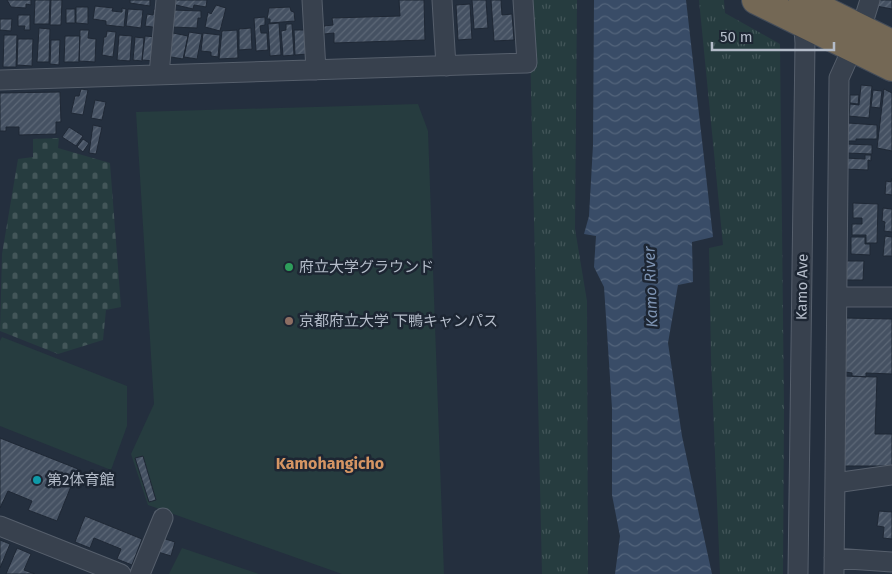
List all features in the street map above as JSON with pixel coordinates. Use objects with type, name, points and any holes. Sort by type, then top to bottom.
[{"type":"highway","points":[[756,0],[803,6],[856,38],[892,68]]},
{"type":"highway","points":[[856,38],[892,44]]},
{"type":"street","points":[[160,74],[166,0]]},
{"type":"street","points":[[312,0],[316,70]]},
{"type":"street","points":[[442,0],[446,66]]},
{"type":"street","points":[[0,80],[527,62],[523,0]]},
{"type":"street","points":[[870,0],[839,78],[834,566],[892,562]]},
{"type":"street","name":"Kamo Ave","points":[[798,574],[805,43],[803,6]]},
{"type":"street","points":[[837,297],[892,297]]},
{"type":"street","points":[[835,483],[892,475]]},
{"type":"street","points":[[140,574],[163,518]]},
{"type":"street","points":[[0,526],[121,574]]},
{"type":"green space","points":[[529,0],[577,0],[575,229],[587,301],[588,574],[542,574]]},
{"type":"green space","points":[[699,0],[724,0],[725,13],[780,44],[784,408],[783,574],[720,574],[711,358],[709,248],[723,245]]},
{"type":"green space","name":"府立大学グラウンド","points":[[418,104],[428,131],[444,574],[342,574],[148,505],[131,454],[154,404],[136,112]]},
{"type":"green space","points":[[59,138],[58,148],[110,163],[121,307],[106,310],[103,340],[58,354],[0,331],[2,254],[18,159],[33,157],[33,139]]},
{"type":"green space","points":[[2,337],[127,386],[127,426],[111,470],[0,426],[0,341]]},
{"type":"green space","points":[[182,548],[259,574],[169,574]]},
{"type":"water","name":"Kamo River","points":[[594,0],[686,0],[713,237],[692,242],[693,282],[678,285],[668,343],[682,436],[712,574],[615,574],[620,536],[612,495],[612,408],[604,287],[594,267],[596,236],[584,234],[589,216],[593,145]]},
{"type":"building","points":[[7,0],[31,0],[31,5],[26,4],[26,8],[11,7]]},
{"type":"building","points":[[35,0],[50,0],[49,24],[34,24]]},
{"type":"building","points":[[51,0],[62,0],[61,25],[50,25]]},
{"type":"building","points":[[130,0],[150,0],[150,6],[130,3]]},
{"type":"building","points":[[172,0],[207,0],[206,7],[194,5],[193,9],[172,4]]},
{"type":"building","points":[[399,0],[424,0],[425,40],[334,43],[334,33],[324,34],[324,26],[333,25],[332,18],[400,16]]},
{"type":"building","points":[[472,0],[486,0],[488,28],[474,29]]},
{"type":"building","points":[[491,0],[501,0],[502,15],[512,14],[514,40],[494,41]]},
{"type":"building","points":[[877,0],[892,0],[892,9],[876,6]]},
{"type":"building","points":[[470,4],[472,39],[458,40],[456,5]]},
{"type":"building","points":[[216,5],[226,8],[220,31],[205,27],[208,12],[211,14]]},
{"type":"building","points":[[95,6],[113,8],[112,11],[122,12],[122,8],[126,9],[124,27],[106,25],[106,21],[93,19]]},
{"type":"building","points":[[76,7],[88,7],[88,24],[76,23]]},
{"type":"building","points":[[290,7],[291,11],[294,12],[295,21],[270,23],[270,19],[267,19],[269,8]]},
{"type":"building","points":[[66,9],[75,9],[75,23],[66,23]]},
{"type":"building","points":[[128,9],[143,10],[141,28],[126,26]]},
{"type":"building","points":[[154,9],[162,10],[160,28],[145,26],[147,14],[153,15]]},
{"type":"building","points":[[172,10],[201,11],[201,18],[198,18],[197,28],[172,27]]},
{"type":"building","points":[[18,15],[30,15],[30,30],[24,30],[25,26],[18,26]]},
{"type":"building","points":[[265,17],[265,25],[260,26],[261,33],[267,33],[268,50],[256,51],[254,18]]},
{"type":"building","points":[[0,19],[12,19],[11,31],[0,30]]},
{"type":"building","points":[[279,23],[281,55],[270,56],[268,24]]},
{"type":"building","points":[[286,24],[292,24],[294,55],[283,56],[281,31],[286,30]]},
{"type":"building","points":[[39,28],[50,29],[49,62],[37,62]]},
{"type":"building","points":[[251,28],[252,49],[239,50],[239,29]]},
{"type":"building","points":[[80,30],[89,30],[88,38],[96,39],[95,62],[79,61]]},
{"type":"building","points":[[237,30],[238,58],[219,59],[222,31]]},
{"type":"building","points":[[294,30],[307,30],[308,54],[295,55]]},
{"type":"building","points":[[107,31],[116,32],[113,57],[102,55],[104,37],[106,37]]},
{"type":"building","points":[[189,32],[202,34],[197,59],[184,57]]},
{"type":"building","points":[[173,33],[188,36],[183,59],[165,56]]},
{"type":"building","points":[[203,33],[220,35],[218,57],[211,56],[211,52],[201,51]]},
{"type":"building","points":[[4,35],[17,35],[16,67],[3,67]]},
{"type":"building","points":[[119,35],[132,36],[130,61],[117,60]]},
{"type":"building","points":[[65,36],[80,36],[79,62],[64,62]]},
{"type":"building","points":[[145,36],[157,37],[154,61],[142,60]]},
{"type":"building","points":[[135,37],[144,38],[142,61],[133,60]]},
{"type":"building","points":[[18,39],[33,39],[32,66],[17,65]]},
{"type":"building","points":[[51,40],[60,40],[59,65],[50,64]]},
{"type":"building","points":[[861,85],[872,86],[869,118],[849,116],[850,104],[859,105]]},
{"type":"building","points":[[81,89],[88,90],[83,115],[71,113],[75,96],[79,96]]},
{"type":"building","points":[[884,89],[892,93],[892,151],[877,148]]},
{"type":"building","points":[[873,90],[882,91],[880,108],[871,107]]},
{"type":"building","points":[[60,92],[61,122],[56,122],[56,134],[19,135],[19,127],[6,127],[6,131],[0,131],[0,93]]},
{"type":"building","points":[[850,95],[859,95],[858,104],[850,103]]},
{"type":"building","points":[[95,100],[106,102],[102,120],[91,118]]},
{"type":"building","points":[[848,123],[877,125],[877,139],[847,141]]},
{"type":"building","points":[[93,125],[102,127],[96,154],[89,153]]},
{"type":"building","points":[[69,127],[83,136],[76,146],[62,137]]},
{"type":"building","points":[[83,139],[89,143],[83,152],[77,147]]},
{"type":"building","points":[[847,144],[872,145],[872,154],[847,153]]},
{"type":"building","points":[[865,155],[871,155],[871,161],[868,160],[868,170],[845,169],[845,158],[865,159]]},
{"type":"building","points":[[892,178],[892,195],[885,194],[886,181],[891,182]]},
{"type":"building","points":[[853,203],[878,204],[877,243],[866,243],[866,235],[852,235],[852,224],[862,224],[862,218],[853,218]]},
{"type":"building","points":[[883,208],[892,209],[892,232],[884,231],[885,222],[882,221]]},
{"type":"building","points":[[885,236],[892,237],[892,256],[883,256]]},
{"type":"building","points":[[851,237],[865,237],[865,244],[870,244],[870,255],[851,254]]},
{"type":"building","points":[[847,261],[864,261],[863,280],[846,280]]},
{"type":"building","points":[[846,318],[892,319],[892,374],[866,373],[866,377],[852,376],[852,373],[845,372]]},
{"type":"building","points":[[842,376],[877,377],[875,434],[892,434],[892,466],[842,466]]},
{"type":"building","name":"第2体育館","points":[[0,438],[78,469],[57,521],[28,510],[32,501],[8,491],[0,508]]},
{"type":"building","points":[[143,456],[156,500],[149,502],[135,458]]},
{"type":"building","points":[[879,511],[892,512],[892,539],[883,538],[884,527],[877,526]]},
{"type":"building","points":[[85,516],[142,539],[132,565],[117,559],[121,549],[94,538],[90,548],[75,542]]},
{"type":"building","points":[[162,538],[175,542],[171,556],[158,552]]},
{"type":"building","points":[[0,540],[10,544],[0,568]]},
{"type":"building","points":[[17,548],[31,554],[24,570],[35,574],[6,574]]},
{"type":"place","name":"府立大学グラウンド","points":[[289,267]]},
{"type":"place","name":"京都府立大学 下鴨キャンパス","points":[[289,321]]},
{"type":"place","name":"第2体育館","points":[[37,480]]},
{"type":"district","name":"Kamohangicho","points":[[330,463]]}]
